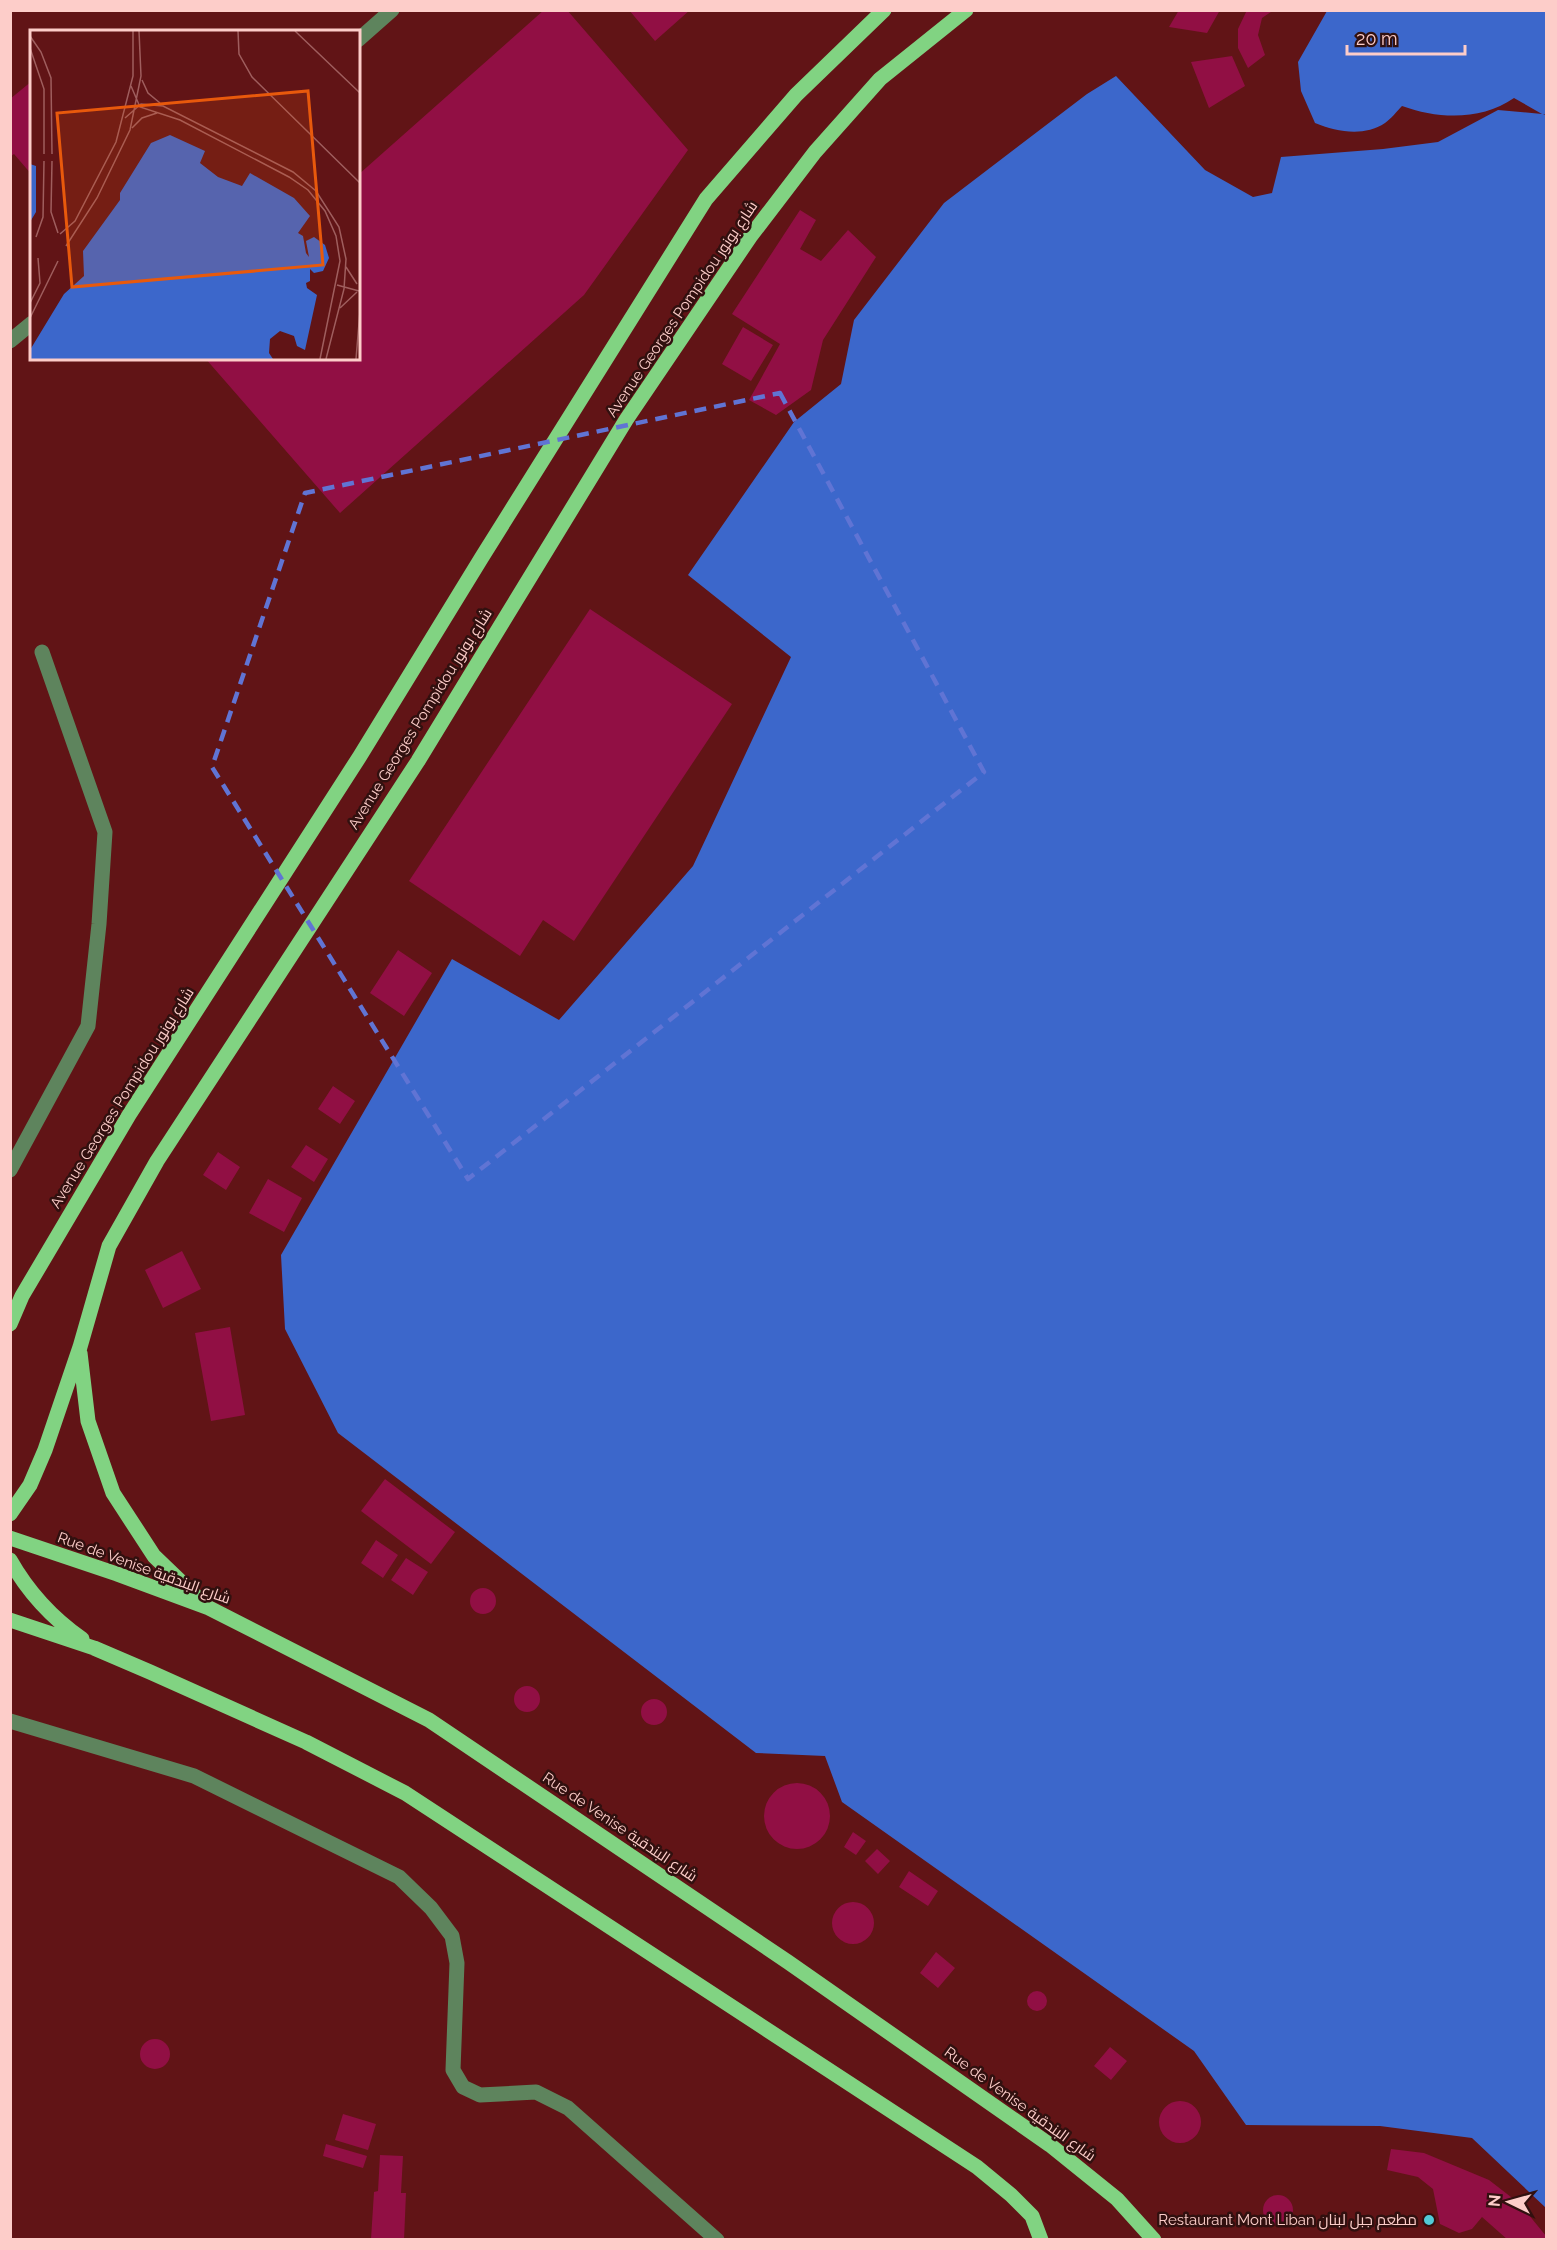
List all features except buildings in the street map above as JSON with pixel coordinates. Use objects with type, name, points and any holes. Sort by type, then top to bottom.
[{"type":"main road","name":"Avenue Georges Pompidou شارع بونور","points":[[10,1324],[22,1296],[129,1115],[360,756],[706,199],[796,95],[884,10]]},
{"type":"main road","name":"Avenue Georges Pompidou شارع بونور","points":[[10,1514],[30,1485],[45,1450],[80,1347],[109,1246],[157,1161],[418,760],[626,420],[750,237],[815,152],[880,79],[966,10]]},
{"type":"main road","points":[[10,1309],[22,1296]]},
{"type":"main road","points":[[80,1347],[88,1421],[113,1493],[154,1556],[208,1608]]},
{"type":"main road","name":"Rue de Venise شارع البندقية","points":[[10,1538],[208,1608],[438,1726],[778,1956],[1050,2145],[1117,2199],[1154,2240]]},
{"type":"main road","points":[[10,1560],[22,1581],[57,1621],[94,1648]]},
{"type":"main road","points":[[10,1620],[94,1648],[306,1742],[405,1793],[977,2167],[1032,2216],[1041,2240]]},
{"type":"street","points":[[360,38],[392,10]]},
{"type":"street","points":[[10,341],[30,325]]},
{"type":"street","points":[[10,1170],[88,1026],[99,924],[105,832],[42,652]]},
{"type":"street","points":[[10,1726],[11,1721],[194,1776],[399,1877],[431,1908],[452,1936],[457,1963],[453,2070],[464,2087],[480,2095],[536,2092],[568,2108],[717,2240]]},
{"type":"highlighted area","points":[[780,393],[984,772],[468,1179],[212,767],[305,493]]},
{"type":"water","points":[[1327,11],[1546,11],[1546,114],[1543,114],[1546,115],[1546,2208],[1472,2138],[1380,2126],[1246,2125],[1194,2051],[842,1802],[825,1756],[756,1753],[338,1433],[285,1329],[281,1255],[452,959],[559,1020],[693,866],[791,657],[688,575],[794,422],[841,384],[854,320],[944,203],[1087,94],[1116,76],[1205,170],[1253,197],[1272,193],[1281,157],[1438,142],[1498,110],[1542,114],[1514,98],[1488,111],[1474,114],[1445,115],[1402,106],[1385,123],[1359,132],[1341,131],[1315,123],[1301,91],[1298,62]]},
{"type":"place","name":"Restaurant Mont Liban مطعم جبل لبنان","points":[[1429,2220]]}]
